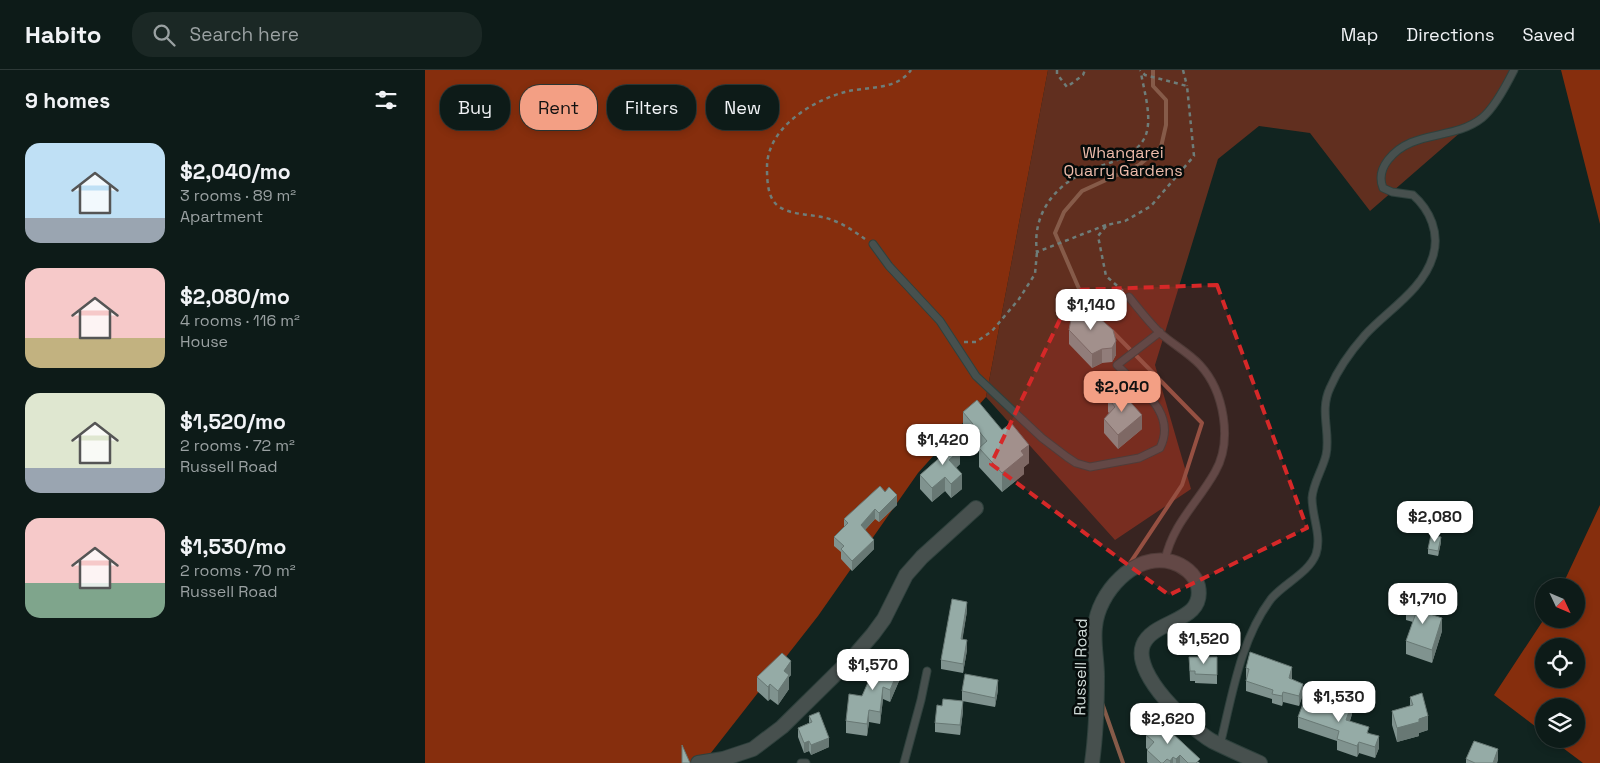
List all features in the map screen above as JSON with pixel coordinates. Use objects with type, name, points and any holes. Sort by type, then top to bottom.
[{"type":"street","points":[[698,763],[723,760],[753,750],[782,726],[854,656],[873,634],[884,619],[906,575],[922,557],[976,508]]},
{"type":"street","points":[[1165,560],[1179,564],[1193,574],[1198,587],[1197,599],[1190,612],[1150,634],[1143,645],[1141,659],[1160,692],[1178,713],[1197,730],[1220,745],[1260,763]]},
{"type":"street","name":"Russell Road","points":[[1092,763],[1097,715],[1095,628],[1098,610],[1108,592],[1130,569],[1146,563],[1165,560]]},
{"type":"lane","points":[[1220,745],[1239,672],[1256,626],[1271,600],[1283,586],[1310,564],[1316,556],[1318,542],[1313,490],[1326,454],[1324,413],[1329,390],[1350,354],[1366,334],[1418,285],[1434,256],[1433,226],[1428,213],[1413,195],[1392,192],[1383,188],[1380,180],[1383,166],[1394,152],[1405,144],[1423,137],[1467,126],[1483,118],[1514,70]]},
{"type":"lane","points":[[873,244],[889,266],[940,322],[977,376],[1042,438],[1075,464],[1090,467],[1139,458],[1160,448],[1163,440],[1162,418],[1156,402],[1117,365],[1149,343],[1160,332]]},
{"type":"lane","points":[[1129,297],[1160,332],[1201,366],[1217,394],[1224,429],[1224,448],[1216,470],[1176,527],[1165,560]]},
{"type":"lane","points":[[903,763],[921,700],[927,670]]},
{"type":"lane","points":[[801,763],[806,763]]},
{"type":"path","points":[[873,244],[831,219],[788,210],[774,202],[769,190],[767,177],[769,152],[776,136],[810,108],[843,92],[894,83],[904,79],[911,70]]},
{"type":"path","points":[[1057,70],[1057,74],[1067,87],[1083,75],[1085,70]]},
{"type":"path","points":[[1037,252],[1107,225],[1125,221],[1151,206],[1194,156],[1187,86],[1183,70]]},
{"type":"path","points":[[1141,72],[1145,75],[1187,86]]},
{"type":"path","points":[[953,342],[976,342],[992,331],[1019,299],[1035,274],[1037,252],[1035,238],[1038,222],[1046,203],[1063,185],[1083,173],[1132,152],[1145,137],[1147,116],[1141,72]]},
{"type":"path","points":[[1107,225],[1098,236],[1106,276],[1129,297]]},
{"type":"highlighted area","points":[[1217,285],[1307,528],[1169,595],[991,464],[1074,290]]},
{"type":"green space","name":"Whangarei Quarry Gardens","points":[[1048,70],[1513,70],[1492,105],[1370,211],[1310,133],[1259,126],[1218,159],[1155,365],[1191,489],[1115,540],[986,397]]},
{"type":"shaded area","points":[[425,70],[1048,70],[986,397],[918,473],[818,616],[703,763],[425,763]]},
{"type":"shaded area","points":[[1561,70],[1600,70],[1600,224]]},
{"type":"shaded area","points":[[1600,505],[1600,763],[1583,763],[1563,748],[1585,748],[1585,698],[1535,698],[1535,726],[1494,695],[1538,628],[1585,628],[1585,578],[1566,578]]},
{"type":"building","points":[[1088,308],[1113,330],[1116,341],[1112,348],[1102,349],[1092,354],[1069,330],[1073,309]]},
{"type":"building","points":[[1116,391],[1121,397],[1124,395],[1142,415],[1118,435],[1104,419],[1115,407],[1108,398]]},
{"type":"building","points":[[977,400],[1002,430],[1011,423],[1029,445],[1021,451],[1024,455],[1002,473],[979,448],[987,441],[963,412]]},
{"type":"building","points":[[949,438],[960,450],[949,460],[962,474],[951,484],[945,477],[932,488],[920,475],[944,454],[938,448]]},
{"type":"building","points":[[880,486],[885,492],[889,487],[897,495],[879,513],[875,509],[861,525],[874,540],[852,561],[841,549],[844,546],[834,537],[848,523],[844,519]]},
{"type":"building","points":[[1431,535],[1441,537],[1438,551],[1428,549]]},
{"type":"building","points":[[1409,594],[1425,599],[1421,611],[1442,618],[1432,650],[1406,641],[1417,610],[1406,607]]},
{"type":"building","points":[[952,599],[967,602],[961,639],[967,640],[963,664],[941,660]]},
{"type":"building","points":[[1250,652],[1292,667],[1289,678],[1303,684],[1299,696],[1283,692],[1282,696],[1272,694],[1273,690],[1246,681],[1249,669],[1246,668]]},
{"type":"building","points":[[782,653],[791,661],[784,671],[789,675],[778,691],[770,684],[768,687],[757,677]]},
{"type":"building","points":[[885,655],[902,662],[890,690],[883,687],[880,712],[869,710],[867,724],[846,721],[849,694],[862,696],[877,662],[881,664]]},
{"type":"building","points":[[1189,657],[1217,657],[1217,675],[1195,674],[1195,671],[1190,671]]},
{"type":"building","points":[[965,674],[998,680],[995,698],[962,691]]},
{"type":"building","points":[[1422,693],[1428,716],[1419,719],[1419,722],[1397,728],[1392,711],[1413,705],[1410,697]]},
{"type":"building","points":[[943,699],[963,701],[960,725],[935,723],[937,705],[942,706]]},
{"type":"building","points":[[1343,700],[1352,703],[1346,720],[1369,727],[1367,733],[1379,736],[1375,747],[1359,742],[1357,746],[1337,739],[1339,731],[1298,717],[1304,701],[1323,708],[1324,704],[1339,710]]},
{"type":"building","points":[[819,712],[829,738],[811,745],[809,741],[804,743],[798,728],[812,722],[809,716]]},
{"type":"building","points":[[1156,718],[1200,759],[1196,763],[1188,763],[1180,755],[1176,759],[1173,757],[1170,761],[1167,759],[1161,763],[1147,750],[1154,742],[1146,735],[1152,728],[1149,725]]},
{"type":"building","points":[[1474,741],[1498,749],[1493,763],[1475,763],[1466,759]]},
{"type":"building","points":[[682,745],[690,763],[682,763]]},
{"type":"waterway","points":[[1093,312],[1086,305],[1055,233],[1064,212],[1082,191],[1139,165],[1161,147],[1166,125],[1166,100],[1153,86],[1153,70]]},
{"type":"waterway","points":[[1112,331],[1202,423],[1182,485],[1128,566]]},
{"type":"waterway","points":[[1102,703],[1123,763]]}]
